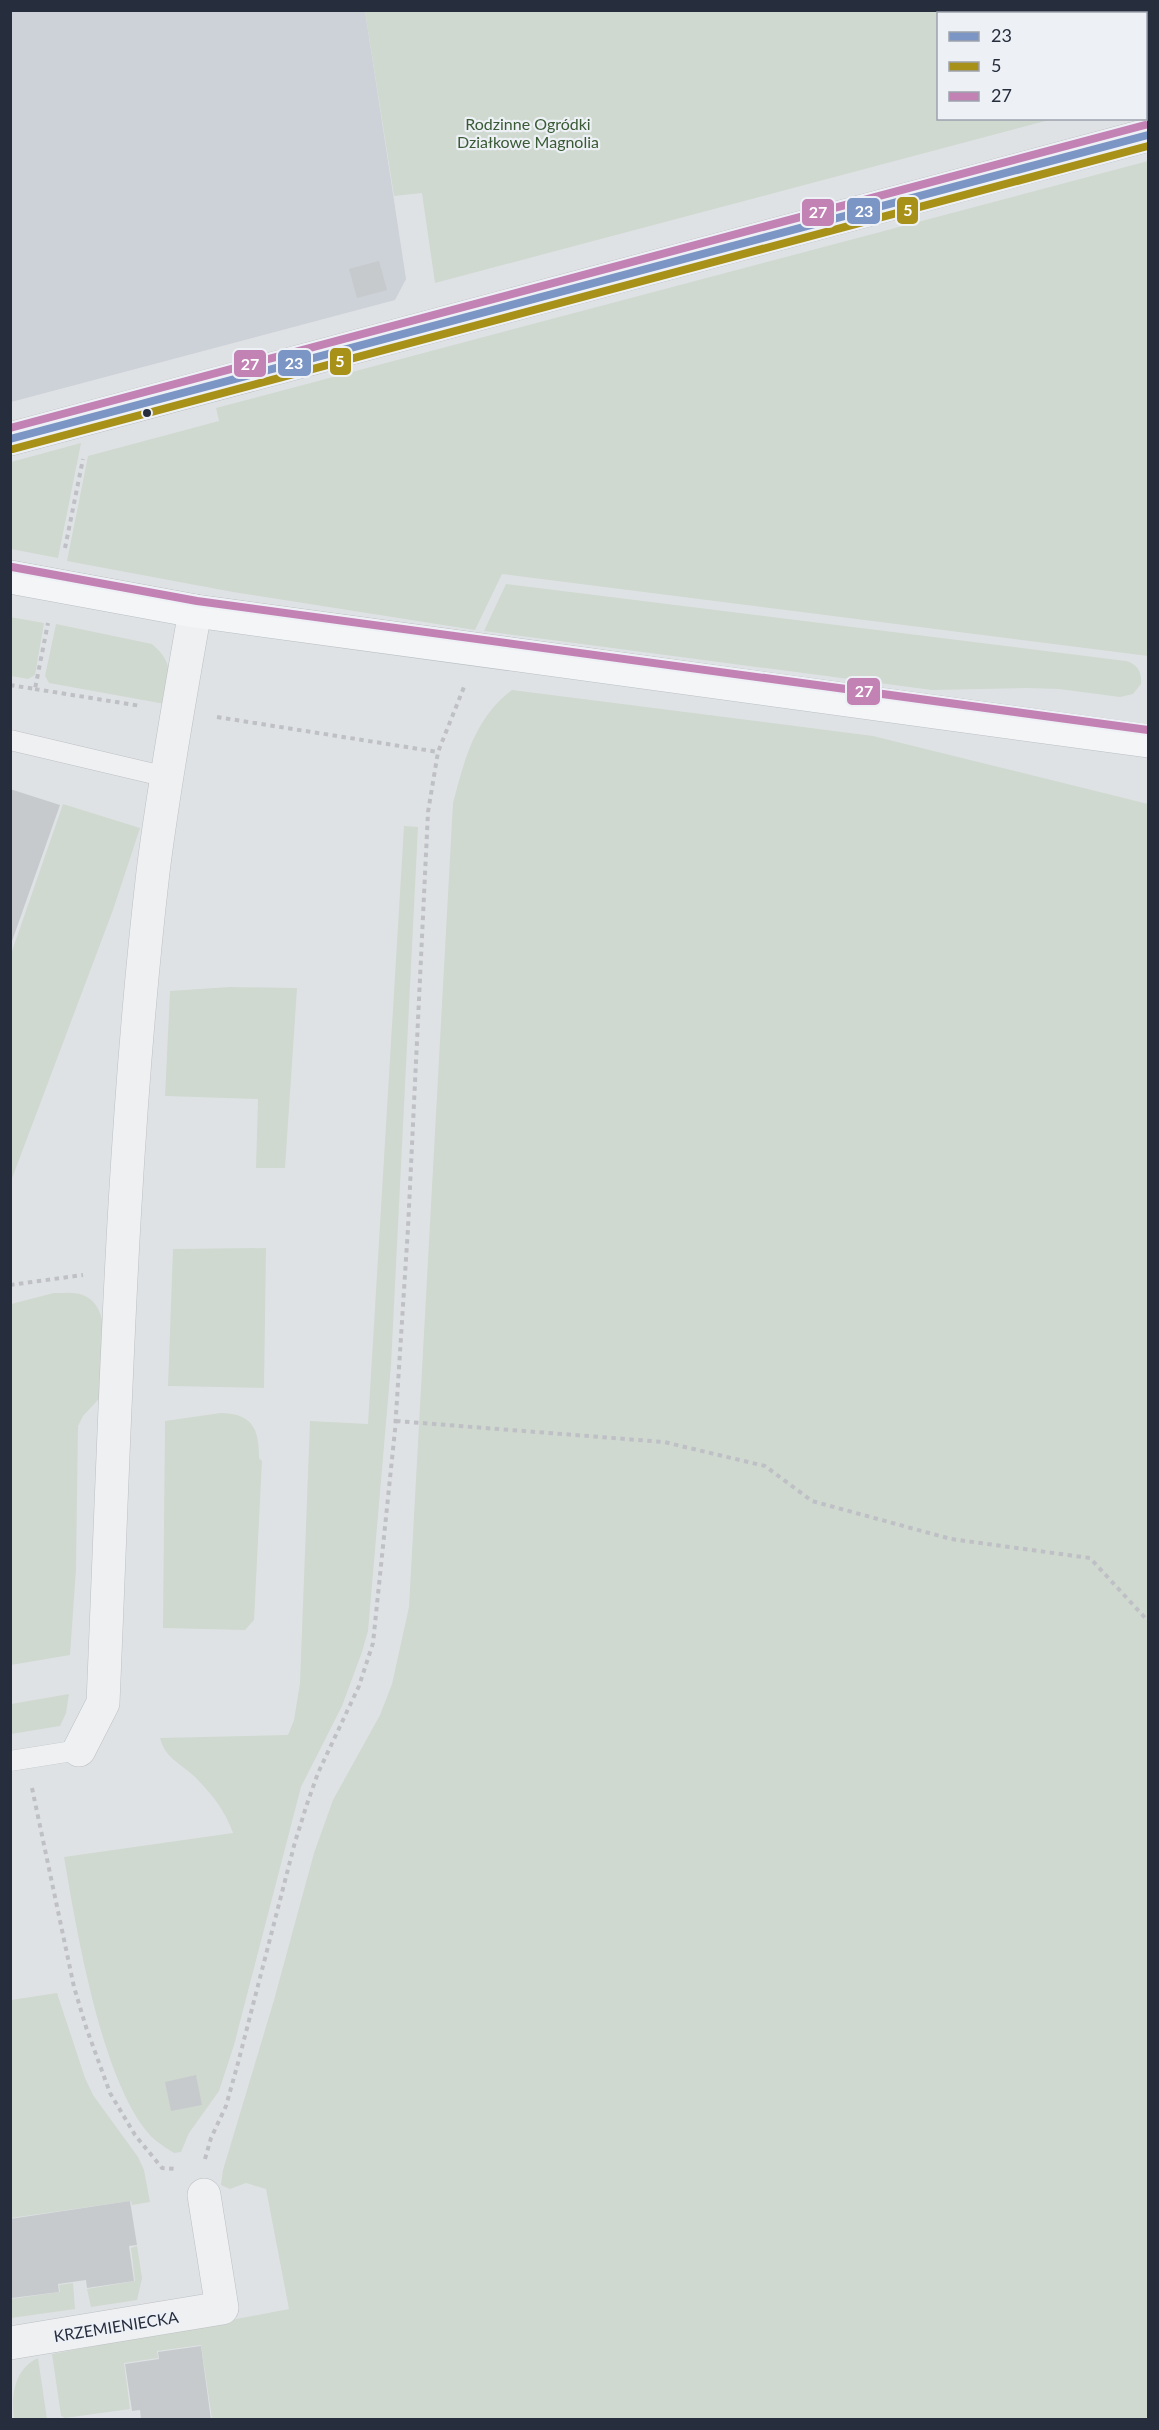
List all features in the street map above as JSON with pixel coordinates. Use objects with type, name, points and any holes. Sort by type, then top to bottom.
[{"type":"main road","points":[[10,578],[195,610],[1149,741]]},
{"type":"street","points":[[10,439],[1149,135]]},
{"type":"street","points":[[79,1750],[103,1703],[122,1270],[136,1043],[153,871],[195,610]]},
{"type":"street","name":"KRZEMIENIECKA","points":[[10,2343],[222,2308],[204,2183]]},
{"type":"lane","points":[[10,740],[167,777]]},
{"type":"lane","points":[[18,1760],[79,1750]]},
{"type":"path","points":[[35,689],[54,586],[62,560],[83,455]]},
{"type":"path","points":[[10,685],[438,752]]},
{"type":"path","points":[[18,1760],[75,1988],[86,2027],[110,2092],[135,2135],[162,2168],[204,2183],[205,2159],[211,2138],[226,2106],[295,1842],[318,1773],[359,1686],[373,1642],[396,1421],[408,1228],[428,812],[438,752],[465,685]]},
{"type":"path","points":[[10,1285],[122,1270]]},
{"type":"path","points":[[396,1421],[664,1442],[765,1466],[812,1501],[951,1539],[1090,1558],[1149,1621]]},
{"type":"shaded area","points":[[11,11],[365,11],[406,279],[395,300],[11,402]]},
{"type":"green space","name":"Rodzinne Ogródki Działkowe Magnolia","points":[[365,11],[1148,11],[1147,94],[1147,12],[937,12],[937,120],[1049,120],[435,283],[422,193],[394,196]]},
{"type":"green space","points":[[1148,161],[1148,656],[502,574],[475,630],[233,592],[67,561],[88,456],[219,421],[216,408]]},
{"type":"green space","points":[[81,443],[58,558],[11,549],[11,462]]},
{"type":"green space","points":[[506,584],[1126,661],[1134,664],[1138,670],[1141,684],[1133,694],[1120,697],[1059,689],[932,690],[484,631]]},
{"type":"green space","points":[[10,617],[44,623],[35,675],[28,679],[11,676]]},
{"type":"green space","points":[[56,624],[152,644],[165,658],[169,671],[165,704],[49,683],[45,676]]},
{"type":"green space","points":[[512,690],[873,736],[1148,804],[1148,2419],[212,2419],[201,2345],[157,2351],[158,2358],[124,2363],[130,2409],[65,2418],[61,2416],[52,2354],[289,2309],[266,2189],[246,2183],[230,2189],[221,2185],[223,2170],[274,2000],[314,1853],[333,1800],[380,1715],[392,1684],[409,1607],[453,803],[467,756],[480,727],[499,701]]},
{"type":"green space","points":[[63,804],[140,828],[113,910],[11,1181],[11,954]]},
{"type":"green space","points":[[404,826],[418,827],[391,1365],[368,1631],[342,1706],[301,1787],[234,2045],[219,2091],[189,2133],[181,2152],[174,2153],[155,2140],[137,2117],[121,2086],[94,2007],[64,1857],[233,1833],[222,1809],[212,1795],[165,1751],[160,1738],[288,1735],[294,1720],[300,1683],[310,1421],[368,1424]]},
{"type":"green space","points":[[230,987],[297,988],[285,1168],[256,1168],[258,1099],[165,1096],[170,991]]},
{"type":"green space","points":[[266,1248],[264,1388],[168,1386],[173,1249]]},
{"type":"green space","points":[[54,1293],[79,1294],[95,1303],[104,1326],[106,1339],[107,1390],[83,1416],[78,1426],[76,1569],[70,1655],[11,1665],[11,1304]]},
{"type":"green space","points":[[221,1413],[240,1416],[252,1425],[258,1439],[259,1458],[262,1461],[254,1620],[245,1630],[163,1628],[165,1421]]},
{"type":"green space","points":[[69,1694],[66,1713],[60,1726],[11,1734],[11,1704]]},
{"type":"green space","points":[[57,1993],[85,2078],[93,2095],[138,2157],[144,2170],[150,2202],[132,2205],[131,2201],[11,2218],[11,2000]]},
{"type":"green space","points":[[137,2246],[142,2278],[137,2300],[91,2307],[87,2289],[135,2281],[131,2248]]},
{"type":"green space","points":[[73,2283],[75,2309],[11,2318],[11,2299],[60,2292],[59,2285]]},
{"type":"green space","points":[[38,2358],[47,2419],[14,2419],[14,2392],[19,2376],[30,2363]]},
{"type":"building","points":[[379,261],[387,290],[357,298],[349,269]]},
{"type":"building","points":[[10,789],[60,805],[11,944],[10,944]]},
{"type":"building","points":[[196,2075],[202,2105],[171,2111],[165,2082]]},
{"type":"building","points":[[130,2201],[137,2245],[129,2246],[134,2281],[87,2288],[86,2280],[58,2284],[59,2292],[12,2298],[10,2219]]},
{"type":"building","points":[[201,2346],[211,2420],[141,2420],[140,2410],[132,2411],[125,2364],[159,2359],[158,2352]]},
{"type":"transit line","name":"27","points":[[10,428],[1145,125]]},
{"type":"transit line","name":"23","points":[[10,439],[1148,135]]},
{"type":"transit line","name":"5","points":[[13,449],[1148,146]]},
{"type":"transit line","name":"27","points":[[12,567],[197,601],[1148,730]]}]
